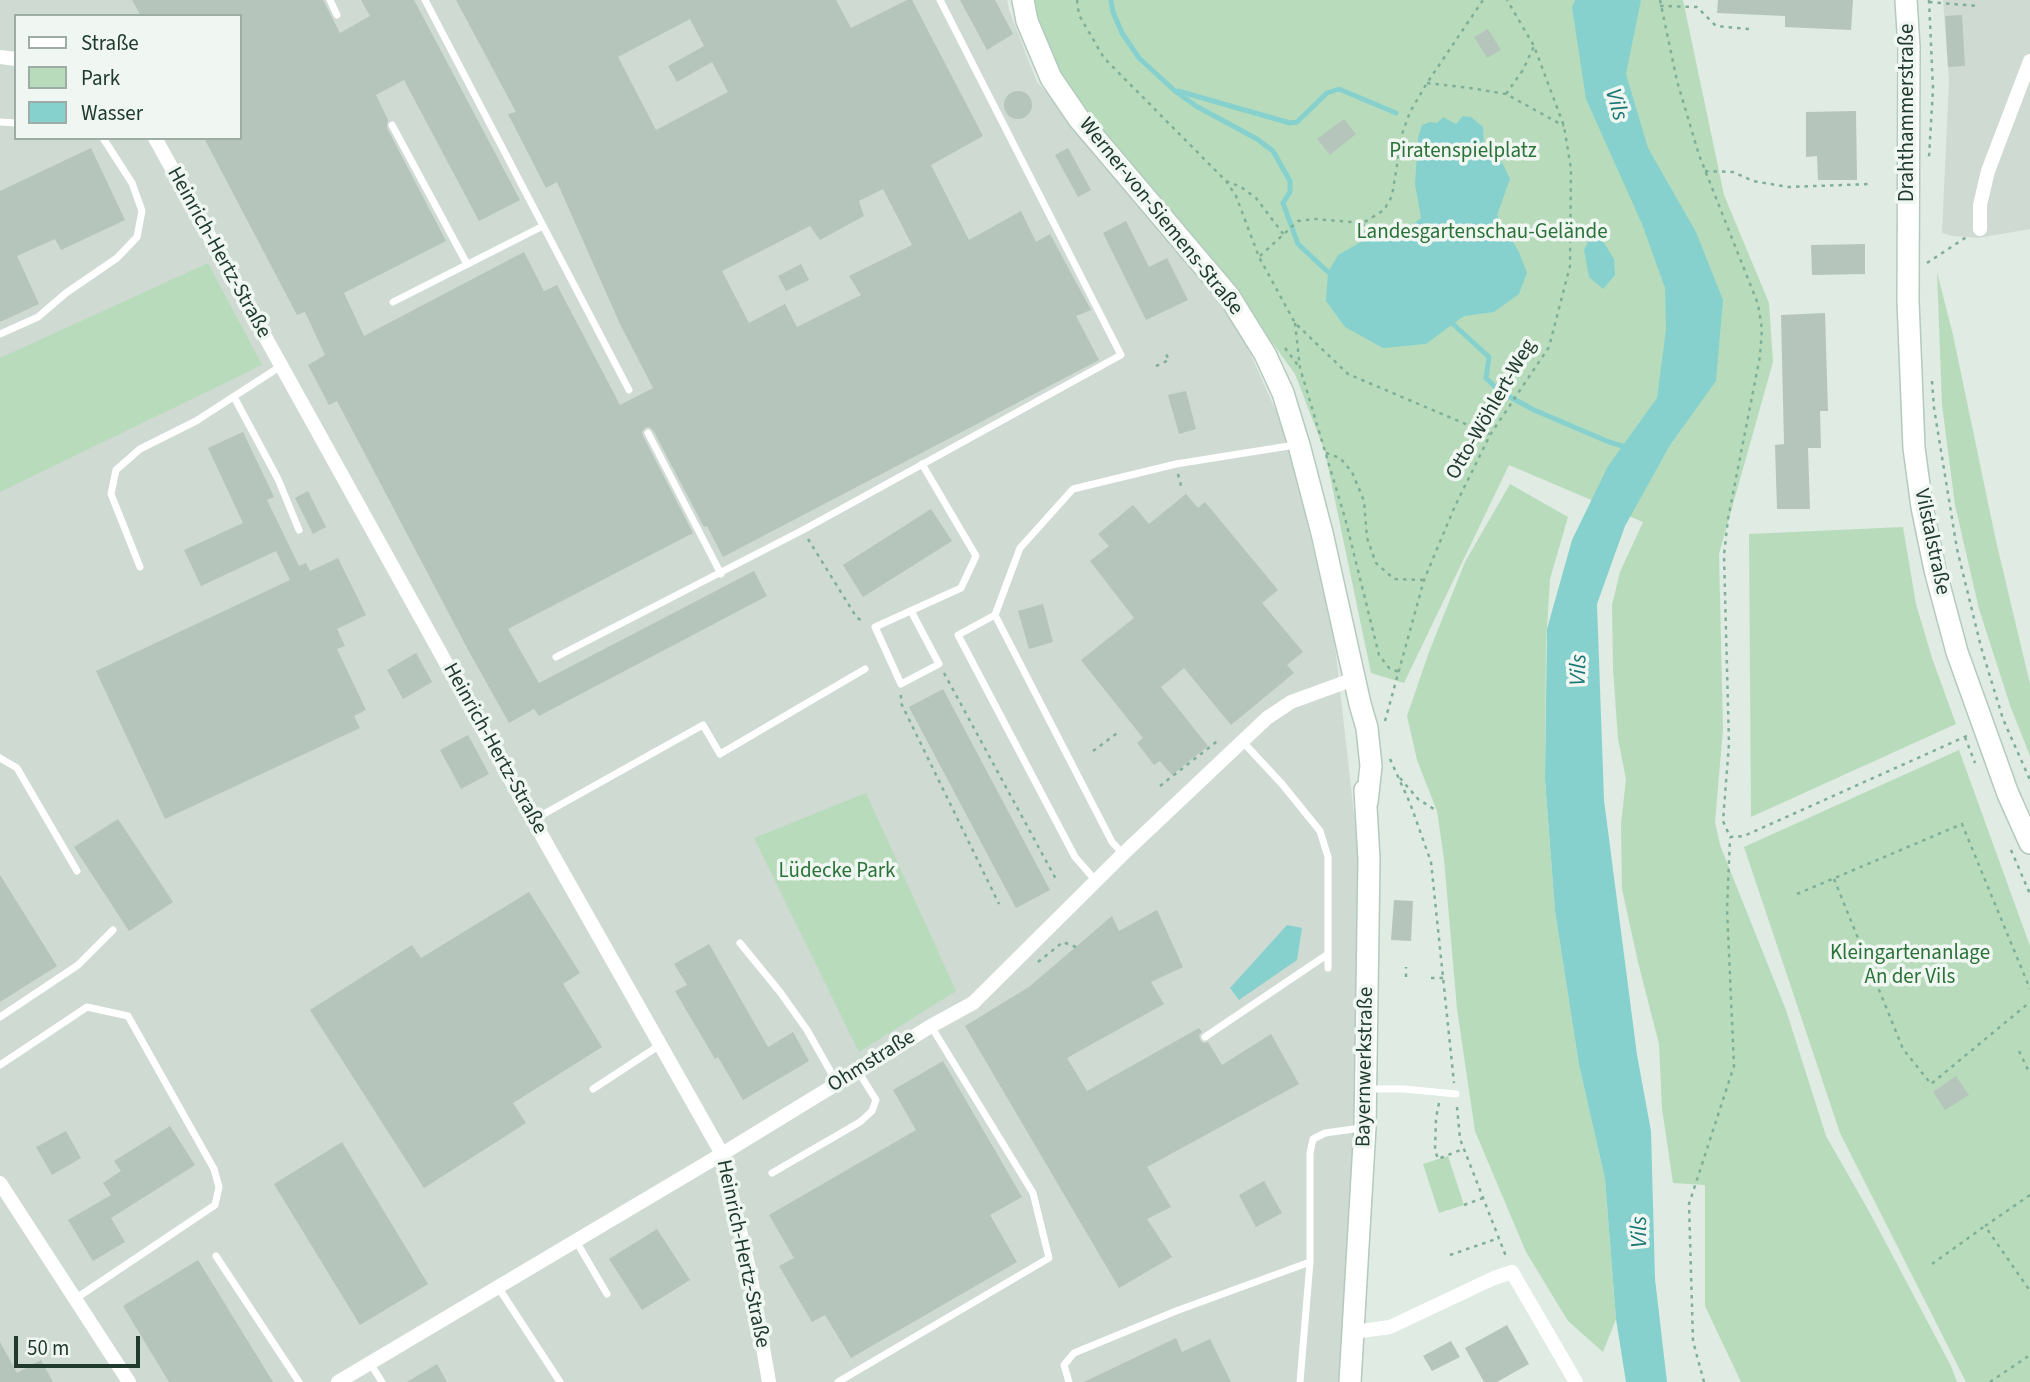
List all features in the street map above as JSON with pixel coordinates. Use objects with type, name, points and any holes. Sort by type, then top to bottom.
[{"type":"street","name":"Werner-von-Siemens-Straße","points":[[1023,0],[1027,20],[1051,78],[1065,99],[1229,296],[1265,354],[1299,445],[1322,533],[1354,679]]},
{"type":"street","name":"Drahthammerstraße","points":[[1906,0],[1909,47],[1908,226]]},
{"type":"street","points":[[1980,229],[1980,205],[1988,171],[2030,61]]},
{"type":"street","name":"Heinrich-Hertz-Straße","points":[[156,140],[533,820],[722,1154],[750,1273],[769,1382]]},
{"type":"street","name":"Vilstalstraße","points":[[1908,226],[1913,447],[1922,507],[1935,570],[1957,652],[2008,794],[2030,843]]},
{"type":"street","name":"Bayernwerkstraße","points":[[1350,1382],[1365,1127],[1369,859],[1367,802],[1371,766],[1367,728],[1354,679]]},
{"type":"street","name":"Ohmstraße","points":[[338,1382],[973,1003],[1241,740],[1290,702],[1354,679]]},
{"type":"street","points":[[0,1183],[129,1382]]},
{"type":"street","points":[[1354,1332],[1390,1327],[1494,1278],[1513,1272],[1576,1382]]},
{"type":"lane","points":[[330,0],[337,15]]},
{"type":"lane","points":[[425,0],[629,390]]},
{"type":"lane","points":[[556,657],[721,574],[1121,355],[940,0]]},
{"type":"lane","points":[[392,125],[467,264]]},
{"type":"lane","points":[[0,334],[38,317],[66,293],[117,258],[137,237],[142,211],[132,183],[104,140]]},
{"type":"lane","points":[[393,302],[542,226]]},
{"type":"lane","points":[[140,568],[111,494],[116,470],[140,449],[197,421],[281,366]]},
{"type":"lane","points":[[234,397],[278,479],[299,530]]},
{"type":"lane","points":[[648,433],[721,574]]},
{"type":"lane","points":[[1097,881],[1076,857],[958,635],[995,615],[1020,548],[1073,489],[1176,464],[1299,445]]},
{"type":"lane","points":[[911,611],[939,664],[901,684],[875,626],[961,588],[976,556],[922,464]]},
{"type":"lane","points":[[995,615],[1112,842],[1123,854]]},
{"type":"lane","points":[[533,820],[703,725],[720,754],[865,669]]},
{"type":"lane","points":[[1241,740],[1282,784],[1320,831],[1328,857],[1328,968]]},
{"type":"lane","points":[[0,758],[17,768],[77,871]]},
{"type":"lane","points":[[0,1017],[78,965],[113,930]]},
{"type":"lane","points":[[740,943],[807,1030],[837,1084]]},
{"type":"lane","points":[[1205,1037],[1328,954]]},
{"type":"lane","points":[[0,1065],[87,1007],[128,1016],[214,1169],[219,1187],[215,1205],[75,1299]]},
{"type":"lane","points":[[838,1382],[1049,1258],[1033,1193],[931,1026]]},
{"type":"lane","points":[[593,1089],[660,1045]]},
{"type":"lane","points":[[772,1172],[860,1122],[872,1111],[876,1100],[858,1071]]},
{"type":"lane","points":[[1366,1088],[1455,1094]]},
{"type":"lane","points":[[1300,1382],[1310,1262],[1310,1153],[1313,1139],[1325,1133],[1365,1127]]},
{"type":"lane","points":[[576,1241],[607,1294]]},
{"type":"lane","points":[[216,1256],[299,1382]]},
{"type":"lane","points":[[1069,1382],[1065,1365],[1074,1353],[1176,1311],[1310,1262]]},
{"type":"lane","points":[[498,1287],[560,1382]]},
{"type":"lane","points":[[370,1363],[382,1382]]},
{"type":"path","points":[[1077,0],[1079,15],[1104,58],[1227,181],[1236,196],[1259,257],[1295,323],[1348,374],[1490,435]]},
{"type":"path","points":[[1259,257],[1298,220],[1363,223],[1384,210],[1392,195],[1402,134],[1410,112],[1483,0]]},
{"type":"path","name":"Otto-Wöhlert-Weg","points":[[1384,723],[1424,580],[1455,506],[1490,435],[1549,347],[1570,266],[1571,169],[1564,127],[1534,46],[1507,0]]},
{"type":"path","points":[[1660,0],[1677,81],[1705,172],[1758,304],[1762,329],[1760,356],[1728,519],[1724,555],[1729,744],[1723,821],[1730,837],[1727,909],[1734,1066],[1689,1204],[1693,1341],[1704,1382]]},
{"type":"path","points":[[1929,156],[1933,89],[1929,1],[1977,6]]},
{"type":"path","points":[[1660,6],[1697,8],[1716,26],[1749,29]]},
{"type":"path","points":[[1506,94],[1523,70],[1534,46]]},
{"type":"path","points":[[1427,83],[1506,94],[1564,127]]},
{"type":"path","points":[[1705,172],[1732,172],[1753,181],[1788,187],[1870,184]]},
{"type":"path","points":[[1227,181],[1256,198],[1285,234]]},
{"type":"path","points":[[1363,223],[1366,239]]},
{"type":"path","points":[[1924,256],[1924,265],[1980,229]]},
{"type":"path","points":[[1295,323],[1300,368],[1345,518],[1379,655],[1389,668],[1399,672]]},
{"type":"path","points":[[1156,366],[1169,360],[1166,354]]},
{"type":"path","points":[[1931,369],[1934,408],[1960,561],[1981,647],[2003,719],[2030,780]]},
{"type":"path","points":[[1325,452],[1340,458],[1352,472],[1364,501],[1367,538],[1376,563],[1394,579],[1424,580]]},
{"type":"path","points":[[813,545],[857,618],[875,626]]},
{"type":"path","points":[[944,673],[971,658]]},
{"type":"path","points":[[939,664],[1056,881]]},
{"type":"path","points":[[901,684],[901,703],[999,904]]},
{"type":"path","points":[[1730,837],[1744,836],[1984,727]]},
{"type":"path","points":[[1093,751],[1120,731]]},
{"type":"path","points":[[1160,786],[1220,739]]},
{"type":"path","points":[[1388,755],[1410,803],[1430,862],[1460,1139],[1513,1272]]},
{"type":"path","points":[[1398,776],[1418,799],[1437,811]]},
{"type":"path","points":[[1797,894],[1962,824],[2030,989]]},
{"type":"path","points":[[1834,879],[1903,1049],[1931,1084],[2030,1002]]},
{"type":"path","points":[[1016,961],[1037,963],[1063,942],[1076,947]]},
{"type":"path","points":[[1406,967],[1406,977]]},
{"type":"path","points":[[1431,978],[1443,978]]},
{"type":"path","points":[[2019,1051],[2030,1074]]},
{"type":"path","points":[[1441,1093],[1435,1132],[1438,1159],[1464,1149]]},
{"type":"path","points":[[1932,1264],[2030,1195]]},
{"type":"path","points":[[1464,1205],[1483,1198]]},
{"type":"path","points":[[1985,1226],[2030,1291]]},
{"type":"path","points":[[1450,1255],[1499,1238]]},
{"type":"path","points":[[1990,1382],[2030,1355]]},
{"type":"shaded area","points":[[0,0],[1007,0],[1037,82],[1226,299],[1288,438],[1335,645],[1360,868],[1349,1382],[0,1382]]},
{"type":"shaded area","points":[[1943,0],[2030,0],[2030,229],[1978,238],[1942,233],[1949,81]]},
{"type":"green space","name":"Landesgartenschau-Gelände","points":[[1032,0],[1683,0],[1724,195],[1769,303],[1773,362],[1719,554],[1723,729],[1715,822],[1720,845],[1786,1010],[1826,1136],[1870,1213],[1957,1382],[1741,1382],[1705,1306],[1705,1185],[1673,1183],[1662,1109],[1659,1044],[1622,889],[1621,824],[1626,779],[1618,739],[1612,605],[1620,572],[1643,522],[1509,465],[1404,683],[1371,673],[1325,452],[1295,374],[1235,291],[1080,112],[1050,48]]},
{"type":"green space","points":[[208,263],[262,365],[0,492],[0,358]]},
{"type":"green space","points":[[1937,272],[2030,684],[2030,756],[2011,708],[1979,609],[1955,505],[1942,405]]},
{"type":"green space","points":[[1510,484],[1568,517],[1550,579],[1546,645],[1545,779],[1555,911],[1579,1065],[1605,1179],[1616,1319],[1603,1352],[1568,1321],[1526,1252],[1475,1131],[1457,1009],[1444,859],[1437,811],[1417,760],[1407,716],[1465,562]]},
{"type":"green space","points":[[1903,527],[1916,604],[1956,724],[1751,817],[1749,534]]},
{"type":"green space","name":"Kleingartenanlage An der Vils","points":[[1959,750],[2030,946],[2030,1382],[1966,1382],[1840,1133],[1744,847]]},
{"type":"green space","name":"Lüdecke Park","points":[[866,793],[956,991],[859,1052],[754,838]]},
{"type":"green space","points":[[1448,1156],[1464,1205],[1439,1213],[1423,1164]]},
{"type":"water","name":"Vils","points":[[1575,0],[1641,0],[1626,74],[1648,148],[1696,232],[1723,300],[1716,381],[1670,445],[1625,526],[1597,604],[1604,800],[1637,1055],[1651,1131],[1655,1279],[1667,1382],[1626,1382],[1616,1319],[1605,1179],[1579,1065],[1555,911],[1545,779],[1547,629],[1572,540],[1608,466],[1657,398],[1666,329],[1665,288],[1642,224],[1586,99],[1572,7]]},
{"type":"water","points":[[1463,116],[1471,117],[1483,127],[1484,146],[1501,160],[1510,179],[1497,215],[1519,252],[1527,273],[1519,294],[1494,312],[1464,316],[1426,344],[1383,348],[1345,327],[1326,301],[1328,272],[1338,255],[1366,239],[1409,227],[1421,218],[1415,184],[1418,137],[1422,125],[1437,123],[1443,117],[1456,124]]},
{"type":"water","points":[[1592,234],[1604,243],[1614,259],[1615,275],[1603,289],[1589,277],[1584,250]]},
{"type":"water","points":[[1287,925],[1302,928],[1297,960],[1239,1000],[1230,988]]},
{"type":"building","points":[[132,0],[323,0],[340,33],[370,16],[361,0],[414,0],[520,200],[479,221],[404,80],[376,95],[388,120],[387,128],[446,241],[344,293],[364,336],[524,252],[544,291],[557,285],[620,405],[653,388],[620,324],[557,182],[546,188],[508,114],[516,112],[456,0],[836,0],[851,28],[912,0],[983,136],[931,165],[969,240],[1021,211],[1036,242],[1050,234],[1091,310],[1076,316],[1099,360],[723,557],[707,526],[704,527],[653,430],[645,428],[643,436],[693,533],[508,629],[539,683],[754,571],[767,596],[539,716],[534,709],[509,723],[337,401],[329,405],[308,365],[325,355],[305,312],[297,315],[205,140],[242,140],[242,14],[140,14]],"holes":[[[690,19],[704,46],[668,66],[677,82],[712,62],[728,92],[656,130],[618,57]],[[883,189],[912,245],[849,276],[861,295],[797,327],[785,304],[749,323],[722,271],[810,226],[820,240],[864,216],[859,201]]]},
{"type":"building","points":[[960,0],[995,0],[1013,34],[987,50]]},
{"type":"building","points":[[1718,0],[1853,0],[1851,30],[1785,27],[1785,16],[1717,13]]},
{"type":"building","points":[[1962,15],[1965,66],[1948,67],[1945,16]]},
{"type":"building","points":[[1488,29],[1501,50],[1487,58],[1474,37]]},
{"type":"building","points":[[1018,91],[1028,95],[1032,105],[1028,115],[1018,119],[1008,115],[1004,105],[1008,95]]},
{"type":"building","points":[[1856,111],[1857,180],[1818,180],[1817,156],[1806,157],[1806,112]]},
{"type":"building","points":[[1344,119],[1356,134],[1330,155],[1317,139]]},
{"type":"building","points":[[91,148],[125,220],[61,250],[55,239],[17,256],[39,304],[0,322],[0,191]]},
{"type":"building","points":[[1068,148],[1091,190],[1078,197],[1055,155]]},
{"type":"building","points":[[1126,221],[1149,267],[1167,258],[1188,300],[1146,320],[1103,233]]},
{"type":"building","points":[[1865,244],[1865,274],[1812,275],[1811,245]]},
{"type":"building","points":[[801,264],[809,280],[786,291],[778,276]]},
{"type":"building","points":[[1825,313],[1828,411],[1820,411],[1821,448],[1808,448],[1810,509],[1777,509],[1775,445],[1784,444],[1781,315]]},
{"type":"building","points":[[1186,391],[1196,429],[1179,434],[1168,395]]},
{"type":"building","points":[[243,432],[274,497],[267,500],[299,566],[306,563],[310,571],[338,558],[366,615],[337,629],[345,646],[337,649],[366,710],[354,716],[360,728],[165,819],[96,671],[290,580],[276,551],[201,586],[184,550],[243,523],[208,448]]},
{"type":"building","points":[[308,491],[326,527],[313,534],[295,498]]},
{"type":"building","points":[[1186,494],[1198,508],[1205,502],[1278,590],[1262,603],[1303,652],[1287,665],[1294,673],[1231,725],[1184,668],[1161,687],[1208,746],[1172,775],[1160,761],[1154,765],[1137,743],[1143,738],[1081,660],[1134,618],[1090,561],[1109,546],[1098,534],[1133,505],[1149,524]]},
{"type":"building","points":[[931,509],[952,541],[863,597],[843,565]]},
{"type":"building","points":[[1043,604],[1053,642],[1029,649],[1018,611]]},
{"type":"building","points":[[416,653],[432,682],[403,699],[387,670]]},
{"type":"building","points":[[943,689],[1050,890],[1016,908],[909,707]]},
{"type":"building","points":[[468,735],[489,774],[461,789],[440,750]]},
{"type":"building","points":[[118,819],[173,902],[129,931],[74,847]]},
{"type":"building","points":[[0,875],[57,966],[0,1002]]},
{"type":"building","points":[[529,892],[580,973],[563,984],[602,1047],[513,1103],[526,1123],[424,1188],[310,1010],[412,945],[421,958]]},
{"type":"building","points":[[1394,900],[1413,901],[1411,941],[1391,940]]},
{"type":"building","points":[[1157,910],[1183,967],[1151,982],[1164,1004],[1067,1058],[1087,1091],[1199,1028],[1202,1032],[1199,1035],[1200,1040],[1203,1043],[1208,1042],[1222,1065],[1271,1034],[1299,1084],[1147,1167],[1171,1207],[1147,1219],[1172,1257],[1119,1288],[965,1026],[1029,987],[1112,916],[1119,931]]},
{"type":"building","points":[[709,944],[768,1047],[793,1032],[809,1061],[743,1100],[675,991],[687,985],[674,964]]},
{"type":"building","points":[[943,1061],[1022,1197],[990,1215],[1017,1262],[851,1358],[825,1315],[812,1322],[779,1266],[794,1258],[769,1215],[916,1130],[893,1090]]},
{"type":"building","points":[[1956,1076],[1969,1095],[1945,1110],[1933,1092]]},
{"type":"building","points":[[170,1126],[195,1165],[111,1218],[125,1242],[93,1261],[68,1220],[111,1195],[103,1183],[121,1171],[114,1161]]},
{"type":"building","points":[[66,1131],[81,1158],[52,1175],[36,1147]]},
{"type":"building","points":[[342,1142],[428,1284],[360,1325],[274,1184]]},
{"type":"building","points":[[1264,1181],[1282,1213],[1256,1227],[1239,1195]]},
{"type":"building","points":[[657,1229],[690,1280],[642,1310],[609,1259]]},
{"type":"building","points":[[198,1260],[273,1382],[169,1382],[123,1306]]},
{"type":"building","points":[[1507,1325],[1529,1364],[1497,1382],[1484,1382],[1465,1348]]},
{"type":"building","points":[[1176,1338],[1182,1352],[1210,1339],[1231,1382],[1084,1382]]},
{"type":"building","points":[[1451,1341],[1460,1357],[1432,1371],[1423,1356]]},
{"type":"building","points":[[0,1342],[17,1373],[41,1360],[53,1382],[0,1382]]},
{"type":"building","points":[[437,1364],[447,1382],[407,1382]]},
{"type":"waterway","points":[[1111,0],[1122,33],[1139,58],[1196,106],[1257,139],[1273,151],[1290,181],[1290,192],[1283,203],[1298,244],[1328,272]]},
{"type":"waterway","points":[[1178,91],[1290,123],[1297,122],[1327,93],[1339,89],[1396,113]]},
{"type":"waterway","points":[[1453,324],[1489,357],[1486,378],[1499,391],[1534,410],[1629,448]]},
{"type":"park label","name":"Piratenspielplatz","points":[[1463,152]]}]
